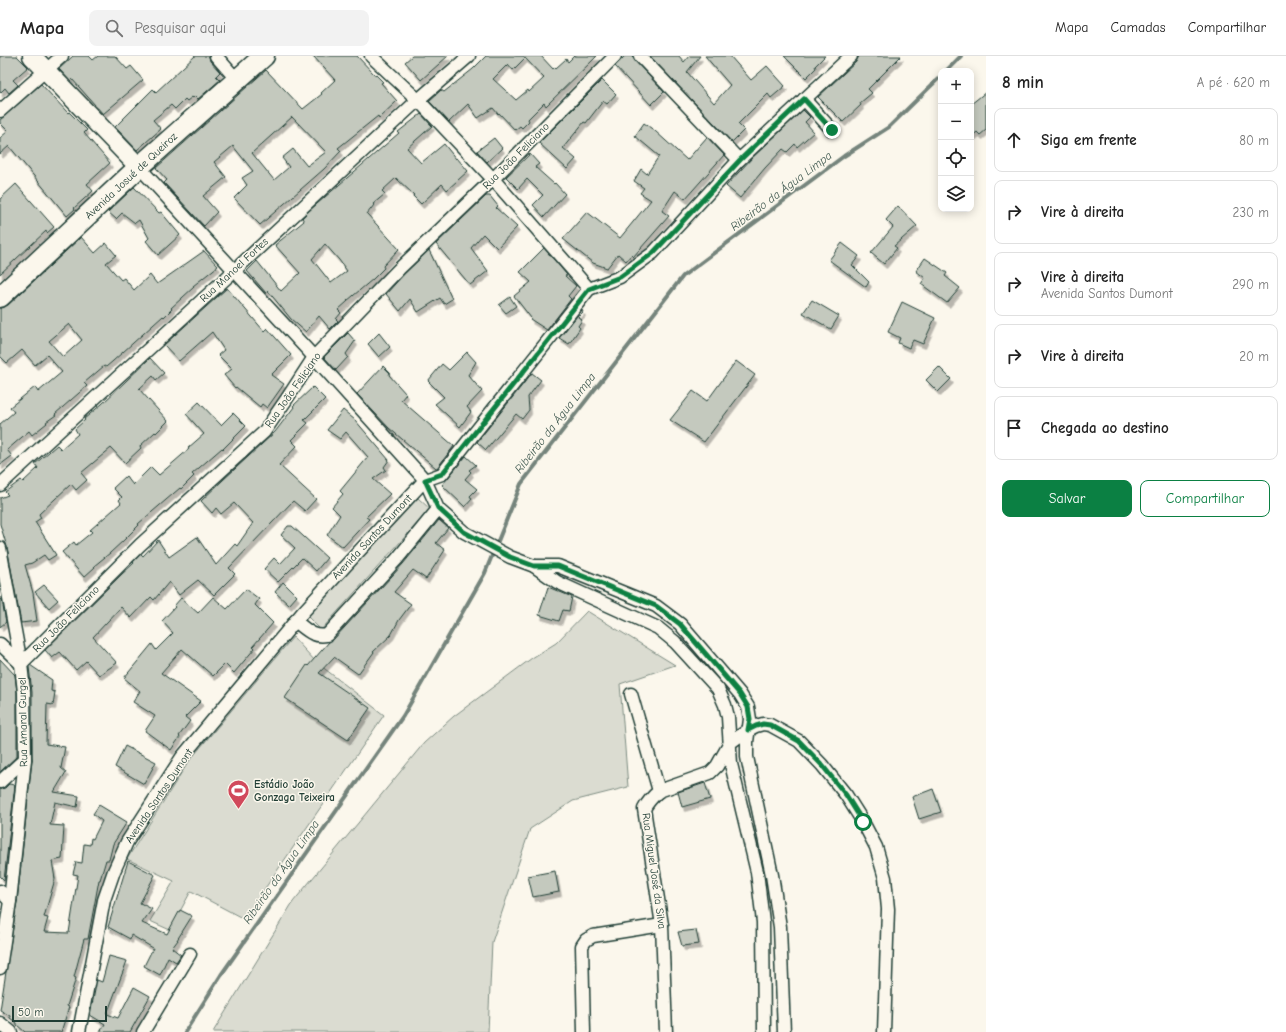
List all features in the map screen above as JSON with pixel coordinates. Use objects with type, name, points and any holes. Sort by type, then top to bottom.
[{"type":"main road","points":[[32,56],[139,167]]},
{"type":"main road","name":"Avenida Josué de Queiroz","points":[[0,297],[139,167],[264,56]]},
{"type":"street","points":[[0,111],[62,56]]},
{"type":"street","points":[[216,56],[237,80]]},
{"type":"street","points":[[371,56],[418,100],[493,179],[589,289],[620,277],[653,253],[740,160],[851,56]]},
{"type":"street","name":"Rua Manoel Fortes","points":[[0,485],[418,100],[469,56]]},
{"type":"street","name":"Rua João Feliciano","points":[[21,664],[140,545],[264,432],[314,357],[400,269],[493,179],[614,56]]},
{"type":"street","points":[[640,56],[740,160]]},
{"type":"street","points":[[804,99],[832,130]]},
{"type":"street","points":[[139,167],[235,270],[425,480],[438,508],[464,532],[510,557],[534,566],[557,582],[658,628],[675,642],[718,689],[725,705],[728,717],[731,764],[757,872],[763,922],[764,1032]]},
{"type":"street","name":"Avenida Santos Dumont","points":[[79,1032],[104,900],[114,871],[127,842],[182,758],[295,622],[425,480],[442,474],[589,289]]},
{"type":"street","points":[[295,622],[312,634],[320,637],[327,635],[397,560],[438,508]]},
{"type":"street","name":"Rua Amaral Gurgel","points":[[0,548],[21,664],[24,692],[25,759],[10,901],[0,968]]},
{"type":"street","points":[[534,566],[558,566],[656,606],[680,624],[740,694],[748,707],[750,719],[747,757],[772,875],[780,927],[784,1032]]},
{"type":"street","points":[[0,644],[21,664]]},
{"type":"street","points":[[631,694],[659,791],[710,773],[717,766],[730,743],[748,730],[763,724],[770,725],[799,741],[822,765],[846,795],[863,822],[876,847],[885,878],[888,909],[884,1032]]},
{"type":"street","points":[[0,782],[25,759]]},
{"type":"street","name":"Rua Miguel José da Silva","points":[[659,791],[651,797],[644,809],[662,924],[666,1032]]},
{"type":"street","points":[[0,891],[10,901]]},
{"type":"street","points":[[584,1032],[582,946],[586,940],[593,936],[662,924]]},
{"type":"street","points":[[143,1032],[190,954]]},
{"type":"street","points":[[0,1023],[11,1032]]},
{"type":"shaded area","points":[[418,498],[430,509],[321,630],[307,616]]},
{"type":"shaded area","points":[[587,611],[675,665],[620,684],[628,787],[573,801],[530,829],[492,942],[488,1032],[213,1032],[293,902],[424,743],[454,716],[532,658],[556,643]]},
{"type":"shaded area","name":"Estádio João Gonzaga Teixeira","points":[[293,637],[316,662],[384,715],[244,919],[191,891],[170,930],[150,921],[174,881],[127,859],[189,761]]},
{"type":"building","points":[[0,56],[17,56],[28,67],[13,80],[18,85],[9,93],[5,88],[0,93]]},
{"type":"building","points":[[73,56],[89,56],[93,60],[98,56],[115,56],[127,69],[131,66],[143,80],[103,114],[72,79],[70,81],[59,69]]},
{"type":"building","points":[[195,56],[209,56],[210,61],[220,72],[216,76],[220,80],[198,99],[195,96],[187,101],[185,99],[175,109],[171,105],[153,120],[161,129],[137,150],[115,127],[153,89],[156,92]]},
{"type":"building","points":[[313,56],[357,56],[383,82],[381,83],[397,101],[379,118],[378,116],[338,148],[341,151],[324,169],[260,225],[234,198],[247,185],[242,178],[253,171],[233,146],[214,162],[226,177],[203,196],[217,212],[204,226],[164,183],[167,180],[156,168],[266,70],[303,109],[322,94],[321,93],[335,80]],"holes":[[[292,117],[326,152],[307,166],[293,149],[282,158],[289,167],[274,180],[252,153]]]},
{"type":"building","points":[[412,56],[448,56],[421,80],[405,62]]},
{"type":"building","points":[[486,56],[541,56],[553,69],[566,59],[568,62],[574,56],[597,56],[546,106],[544,103],[528,119],[529,121],[522,128],[520,126],[515,130],[493,108],[478,118],[468,104],[449,122],[429,101],[441,90],[444,92],[473,69]],"holes":[[[525,58],[544,78],[529,92],[528,90],[516,100],[493,79],[508,64],[513,70]]]},
{"type":"building","points":[[625,56],[633,56],[635,61],[664,92],[651,105],[615,66]]},
{"type":"building","points":[[650,56],[679,56],[684,62],[689,56],[700,56],[687,72],[714,103],[730,85],[705,56],[730,56],[751,80],[767,66],[785,86],[771,98],[768,94],[738,124],[744,130],[732,142]]},
{"type":"building","points":[[784,56],[825,56],[806,78]]},
{"type":"building","points":[[859,56],[901,56],[868,89],[872,93],[860,103],[861,105],[843,122],[818,97],[856,62]]},
{"type":"building","points":[[602,80],[616,94],[607,104],[603,101],[586,123],[584,122],[563,148],[576,159],[567,169],[539,143]]},
{"type":"building","points":[[41,84],[68,113],[69,112],[87,130],[84,133],[110,163],[87,184],[93,191],[67,216],[9,146],[0,154],[0,138],[8,131],[0,123],[0,120]]},
{"type":"building","points":[[986,92],[986,130],[980,135],[977,132],[974,134],[974,102]]},
{"type":"building","points":[[803,110],[810,117],[805,122],[814,132],[797,147],[795,144],[787,152],[783,149],[740,198],[726,186],[752,158]]},
{"type":"building","points":[[421,114],[432,126],[407,148],[421,163],[444,144],[468,171],[447,190],[442,184],[421,204],[396,178],[382,191],[385,194],[373,204],[374,205],[367,214],[399,249],[373,279],[338,310],[341,313],[336,319],[338,321],[330,329],[319,316],[306,332],[291,319],[268,291],[266,293],[247,271],[257,261],[281,291],[300,273],[275,245],[304,221],[302,218],[310,210],[399,133],[398,132]],"holes":[[[325,244],[347,271],[331,283],[312,259]]]},
{"type":"building","points":[[644,123],[687,160],[707,137],[724,155],[685,199],[675,191],[662,211],[669,216],[633,257],[631,255],[626,261],[618,254],[607,268],[593,263],[563,239],[587,212],[620,238],[651,200],[640,193],[644,188],[634,181],[641,169],[647,174],[659,156],[635,136]]},
{"type":"building","points":[[494,138],[502,148],[487,162],[477,151]]},
{"type":"building","points":[[530,154],[539,164],[535,167],[554,184],[555,183],[565,194],[544,217],[533,205],[543,195],[527,179],[518,189],[506,177]]},
{"type":"building","points":[[16,184],[54,227],[47,233],[46,231],[0,274],[0,199]]},
{"type":"building","points":[[134,187],[159,213],[161,212],[180,235],[158,255],[146,241],[149,238],[139,220],[135,223],[122,213],[116,219],[108,212]]},
{"type":"building","points":[[486,196],[490,196],[498,206],[496,208],[517,227],[497,248],[483,234],[471,248],[488,271],[470,285],[436,244]]},
{"type":"building","points":[[898,206],[917,226],[894,246],[897,248],[884,264],[871,253],[893,227],[886,220]]},
{"type":"building","points":[[81,237],[95,253],[106,243],[116,255],[106,263],[121,280],[124,278],[134,290],[150,275],[157,284],[204,251],[218,266],[193,286],[194,287],[171,308],[172,309],[164,317],[163,316],[106,367],[104,366],[84,383],[87,386],[55,414],[56,415],[46,422],[47,423],[32,435],[29,431],[7,450],[12,456],[0,465],[0,424],[14,412],[10,407],[35,387],[38,392],[62,372],[47,355],[35,365],[22,350],[7,363],[0,356],[0,308],[8,305]],"holes":[[[69,324],[82,340],[63,357],[49,341]]]},
{"type":"building","points":[[842,243],[859,256],[852,265],[869,282],[866,287],[829,260]]},
{"type":"building","points":[[544,248],[567,275],[565,276],[576,286],[568,296],[571,299],[547,330],[530,319],[531,318],[514,296],[531,282],[520,272]]},
{"type":"building","points":[[429,250],[452,299],[444,304],[440,298],[418,312],[410,299],[400,311],[386,294]]},
{"type":"building","points":[[925,258],[947,273],[945,276],[960,288],[947,303],[921,284],[925,278],[916,271]]},
{"type":"building","points":[[227,288],[264,331],[267,328],[291,355],[271,375],[284,384],[267,408],[262,404],[260,407],[236,387],[235,388],[224,375],[232,369],[218,355],[224,350],[212,332],[179,361],[164,345]]},
{"type":"building","points":[[510,297],[516,306],[506,313],[499,305]]},
{"type":"building","points":[[812,300],[839,316],[831,329],[803,313]]},
{"type":"building","points":[[902,302],[935,318],[923,344],[913,340],[909,348],[898,343],[900,338],[888,332]]},
{"type":"building","points":[[582,310],[583,312],[578,317],[582,320],[578,326],[580,328],[569,344],[559,338]]},
{"type":"building","points":[[348,333],[355,341],[346,354],[348,357],[336,370],[324,357]]},
{"type":"building","points":[[379,333],[390,347],[379,357],[368,344]]},
{"type":"building","points":[[467,352],[476,362],[468,375],[482,391],[467,407],[471,412],[460,427],[435,404],[444,397],[428,381],[442,364],[449,370]]},
{"type":"building","points":[[150,358],[164,373],[156,380],[153,376],[139,389],[168,421],[140,446],[141,448],[125,463],[111,448],[81,473],[87,480],[76,490],[71,484],[39,514],[41,518],[35,522],[56,555],[48,560],[44,555],[32,563],[25,565],[33,593],[37,621],[21,623],[7,547],[0,524],[0,498],[8,495],[5,492],[21,480],[23,482],[38,468],[35,464],[57,445],[61,449],[78,434],[75,429],[85,420],[84,419],[102,404]]},
{"type":"building","points":[[736,361],[755,375],[704,442],[670,420],[693,391],[707,401]]},
{"type":"building","points":[[383,366],[406,394],[401,400],[454,446],[437,468],[389,428],[357,394]]},
{"type":"building","points":[[939,367],[951,379],[938,392],[926,380]]},
{"type":"building","points":[[532,373],[541,380],[528,397],[529,410],[522,419],[516,414],[486,450],[477,442]]},
{"type":"building","points":[[313,387],[325,399],[304,420],[308,423],[291,440],[297,446],[279,465],[316,499],[305,511],[293,501],[229,568],[235,574],[214,595],[198,580],[179,595],[169,582],[154,600],[151,597],[131,618],[121,607],[93,637],[117,663],[99,675],[86,661],[76,670],[60,652],[52,658],[45,650],[134,563],[133,562],[141,554],[143,556],[158,540],[169,557],[197,537],[216,565],[235,544],[237,546],[253,523],[234,503],[221,514],[216,508],[212,513],[201,501],[275,432],[294,407],[293,406]]},
{"type":"building","points":[[199,402],[221,425],[233,413],[246,426],[223,449],[222,448],[192,474],[194,476],[181,489],[180,488],[138,524],[139,525],[124,540],[94,566],[95,567],[84,577],[62,552],[74,542],[76,545],[92,532],[90,530],[121,503],[119,500],[122,497],[113,488],[126,476],[133,485],[151,467],[159,475],[204,434],[186,414]]},
{"type":"building","points":[[343,410],[355,420],[389,460],[384,467],[386,470],[373,479],[390,494],[366,517],[369,519],[343,547],[327,535],[340,515],[332,507],[343,494],[340,491],[368,457],[346,432],[340,439],[327,430]]},
{"type":"building","points":[[466,456],[476,465],[469,470],[471,472],[465,479],[477,489],[470,496],[472,499],[465,507],[442,485]]},
{"type":"building","points":[[439,520],[448,528],[436,543],[445,550],[426,579],[413,570],[394,592],[411,604],[399,620],[391,635],[373,652],[358,674],[334,657],[319,673],[370,708],[348,740],[285,698],[307,665],[308,666],[329,642],[333,640],[403,564]]},
{"type":"building","points":[[288,526],[292,526],[327,558],[316,571],[302,558],[278,582],[264,569],[274,558],[280,564],[295,548],[281,535]]},
{"type":"building","points":[[283,582],[297,596],[289,605],[275,592]]},
{"type":"building","points":[[44,585],[58,600],[49,608],[35,592]]},
{"type":"building","points":[[548,587],[572,597],[569,611],[563,610],[559,621],[539,615]]},
{"type":"building","points":[[246,589],[259,599],[255,605],[273,623],[253,646],[255,648],[234,673],[225,664],[213,676],[182,649],[161,673],[201,701],[185,717],[190,721],[171,750],[145,731],[155,716],[133,702],[140,691],[124,678],[152,644],[156,650],[173,633],[162,621],[181,598],[198,613],[213,597],[227,609]]},
{"type":"building","points":[[0,598],[2,600],[6,622],[0,627]]},
{"type":"building","points":[[0,659],[15,675],[17,692],[17,756],[0,772]]},
{"type":"building","points":[[30,665],[52,680],[51,691],[55,692],[53,705],[47,704],[46,744],[65,747],[61,768],[66,772],[54,792],[79,796],[77,807],[55,802],[50,825],[64,826],[62,859],[52,861],[55,879],[44,917],[48,918],[44,932],[69,933],[78,875],[73,874],[76,862],[82,863],[84,844],[90,845],[91,838],[93,839],[102,821],[93,814],[99,805],[127,822],[113,844],[109,860],[106,860],[99,880],[88,939],[84,939],[74,977],[76,978],[67,1006],[69,1007],[61,1032],[25,1032],[10,1018],[10,1016],[0,1010],[17,902],[32,760],[32,692]]},
{"type":"building","points":[[125,746],[156,762],[144,784],[115,767]]},
{"type":"building","points":[[705,783],[710,799],[682,807],[678,792]]},
{"type":"building","points":[[9,784],[15,785],[4,880],[0,876],[0,789],[5,788]]},
{"type":"building","points":[[933,789],[941,812],[919,819],[912,797]]},
{"type":"building","points":[[128,861],[155,875],[140,903],[152,909],[142,923],[167,934],[180,910],[192,916],[172,948],[181,955],[176,962],[168,957],[160,975],[144,966],[153,948],[131,935],[130,939],[108,927]]},
{"type":"building","points":[[555,871],[559,892],[533,897],[528,876]]},
{"type":"building","points":[[696,930],[699,944],[682,946],[678,932]]},
{"type":"building","points":[[109,956],[127,961],[107,1014],[118,1018],[134,987],[150,996],[130,1032],[100,1032],[105,1024],[90,1015],[97,980],[102,982]]},
{"type":"waterway","name":"Ribeirão da Água Limpa","points":[[949,68],[961,56]]},
{"type":"waterway","name":"Ribeirão da Água Limpa","points":[[185,1032],[221,975],[403,716],[485,573],[521,484],[683,276],[844,156],[889,127],[938,79]]},
{"type":"place","name":"Estádio João Gonzaga Teixeira","points":[[239,810]]},
{"type":"route","points":[[832,130],[804,99],[740,160],[653,253],[620,277],[589,289],[442,474],[425,480],[438,508],[464,532],[510,557],[534,566],[558,566],[656,606],[680,624],[740,694],[748,707],[750,719],[748,730],[763,724],[770,725],[799,741],[822,765],[846,795],[863,822]]}]
